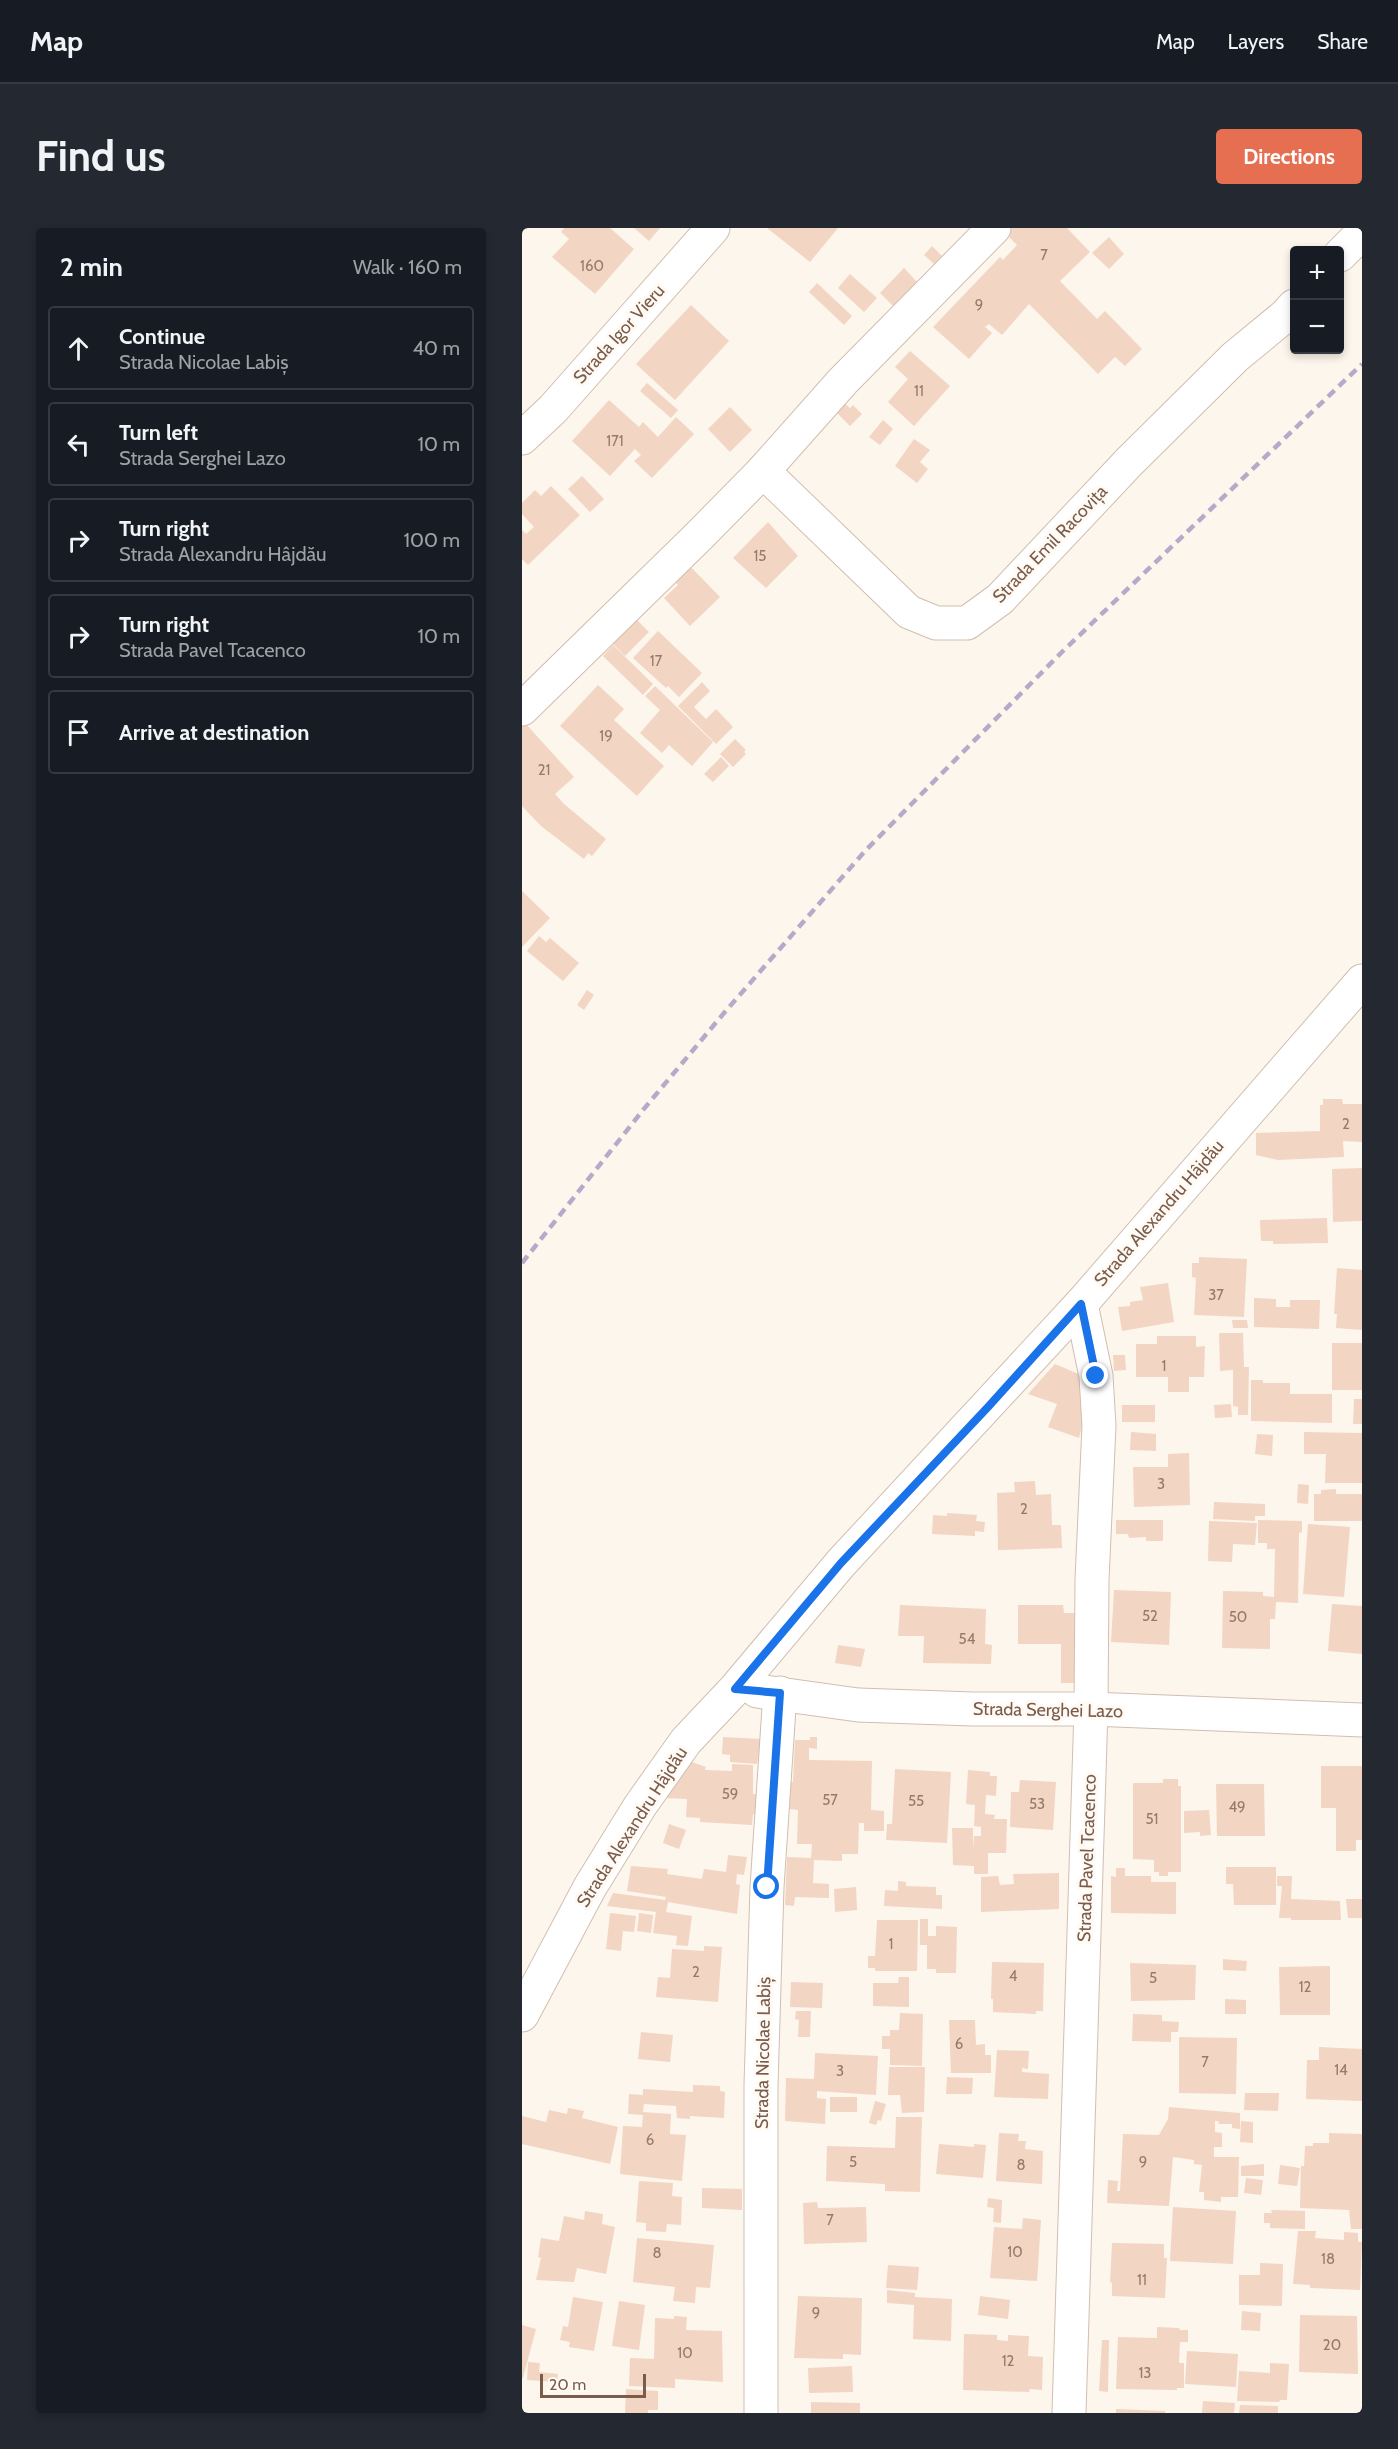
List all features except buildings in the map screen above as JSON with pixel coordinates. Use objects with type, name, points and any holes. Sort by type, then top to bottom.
[{"type":"street","name":"Strada Igor Vieru","points":[[522,438],[553,409],[713,228]]},
{"type":"street","points":[[524,702],[633,602],[763,471],[843,381],[994,228]]},
{"type":"street","points":[[1344,251],[1362,233]]},
{"type":"street","name":"Strada Emil Racovița","points":[[763,471],[909,612],[936,623],[967,623],[1000,599],[1129,462],[1235,357],[1290,310]]},
{"type":"street","name":"Strada Alexandru Hâjdău","points":[[522,2015],[590,1887],[640,1806],[686,1741],[735,1689],[841,1563],[1081,1304],[1362,981]]},
{"type":"street","name":"Strada Pavel Tcacenco","points":[[1069,2413],[1091,1709],[1092,1580],[1099,1426],[1096,1376],[1081,1304]]},
{"type":"street","name":"Strada Serghei Lazo","points":[[735,1689],[780,1693],[816,1701],[858,1705],[973,1709],[1091,1709],[1362,1720]]},
{"type":"street","name":"Strada Nicolae Labiș","points":[[760,2413],[762,2073],[767,1887],[780,1693]]},
{"type":"railway","points":[[522,1263],[643,1110],[865,851],[1063,651],[1362,364]]},
{"type":"route","points":[[767,1887],[780,1693],[735,1689],[841,1563],[1081,1304],[1096,1376]]}]
